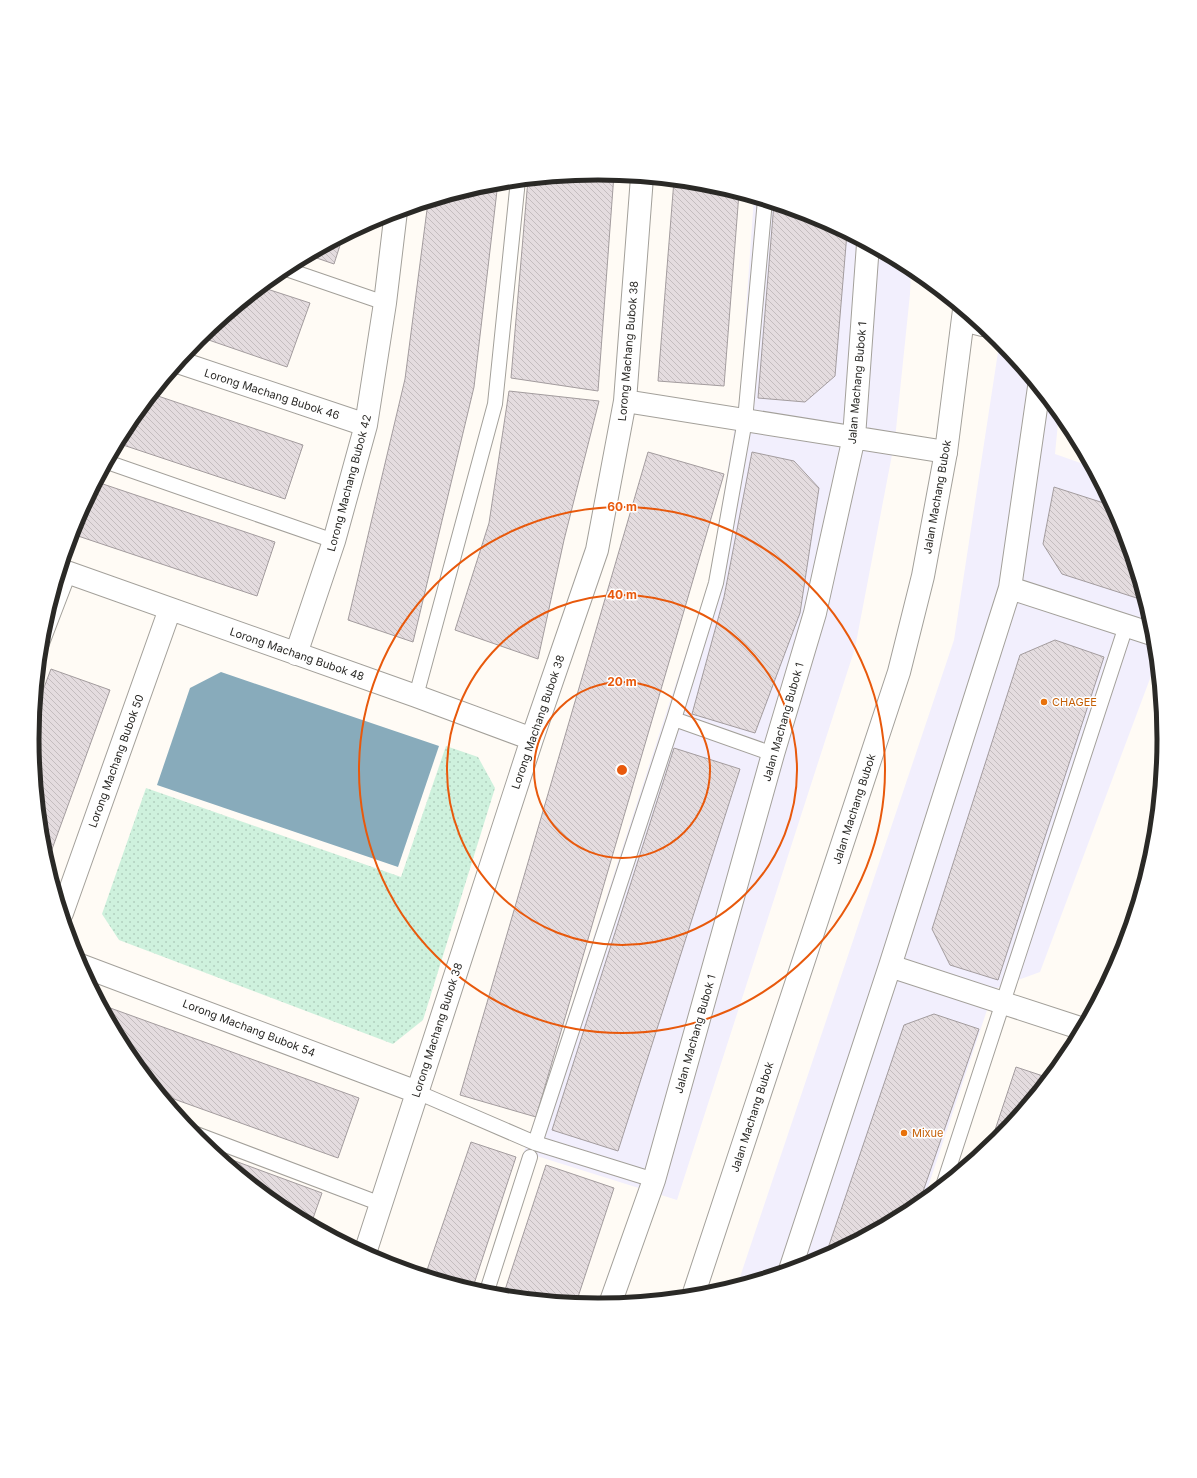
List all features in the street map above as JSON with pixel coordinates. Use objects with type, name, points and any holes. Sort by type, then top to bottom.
[{"type":"street","name":"Lorong Machang Bubok 38","points":[[367,1248],[532,739],[597,550],[625,401],[642,182]]},
{"type":"street","name":"Lorong Machang Bubok 42","points":[[296,654],[334,541],[366,425],[385,303],[395,218]]},
{"type":"street","name":"Jalan Machang Bubok 1","points":[[612,1298],[652,1186],[773,754],[815,613],[854,438],[868,249]]},
{"type":"street","name":"Jalan Machang Bubok","points":[[695,1290],[899,672],[923,576],[970,320]]},
{"type":"street","name":"Lorong Machang Bubok 46","points":[[184,364],[366,425]]},
{"type":"street","points":[[792,1264],[890,966],[1010,588],[1038,393]]},
{"type":"street","points":[[625,401],[946,452]]},
{"type":"street","name":"Lorong Machang Bubok 48","points":[[65,572],[416,696],[532,739]]},
{"type":"street","points":[[1010,588],[1147,633]]},
{"type":"street","name":"Lorong Machang Bubok 50","points":[[65,905],[170,609]]},
{"type":"street","points":[[890,966],[1078,1027]]},
{"type":"street","name":"Lorong Machang Bubok 54","points":[[89,968],[418,1092]]},
{"type":"lane","points":[[416,696],[495,404],[517,185]]},
{"type":"lane","points":[[535,1143],[674,719],[716,583],[745,420],[765,205]]},
{"type":"lane","points":[[293,271],[385,303]]},
{"type":"lane","points":[[112,464],[334,541]]},
{"type":"lane","points":[[946,1177],[1126,626]]},
{"type":"lane","points":[[674,719],[773,754]]},
{"type":"lane","points":[[418,1092],[535,1143],[652,1186]]},
{"type":"lane","points":[[205,1137],[381,1204]]},
{"type":"lane","points":[[488,1288],[530,1157]]},
{"type":"shaded area","points":[[754,202],[813,222],[846,237],[878,254],[911,275],[895,439],[855,648],[677,1200],[524,1152],[709,583],[740,395]]},
{"type":"shaded area","points":[[999,348],[1019,370],[1058,420],[1055,454],[1086,465],[1100,492],[1128,559],[1139,594],[1153,670],[1040,972],[994,989],[926,1192],[878,1224],[846,1241],[813,1256],[778,1269],[739,1280],[954,640]]},
{"type":"green space","points":[[446,746],[478,757],[495,788],[423,1020],[393,1044],[119,940],[102,914],[146,788],[401,877]]},
{"type":"water","points":[[221,672],[439,746],[398,867],[157,785],[190,688]]},
{"type":"building","points":[[614,180],[598,391],[511,378],[528,184],[562,181]]},
{"type":"building","points":[[674,184],[708,190],[739,198],[724,386],[658,381]]},
{"type":"building","points":[[497,189],[474,387],[413,642],[348,620],[405,379],[427,207]]},
{"type":"building","points":[[774,208],[813,222],[847,237],[835,376],[805,402],[758,398]]},
{"type":"building","points":[[341,242],[334,264],[314,257]]},
{"type":"building","points":[[267,289],[310,303],[287,367],[207,339],[230,318]]},
{"type":"building","points":[[509,391],[599,401],[564,540],[538,659],[455,630],[489,523]]},
{"type":"building","points":[[157,396],[303,445],[285,499],[123,445]]},
{"type":"building","points":[[648,452],[724,474],[536,1117],[460,1095]]},
{"type":"building","points":[[752,452],[794,461],[819,488],[800,613],[755,733],[692,714],[724,597]]},
{"type":"building","points":[[101,483],[275,542],[257,596],[78,536]]},
{"type":"building","points":[[1054,487],[1105,503],[1128,559],[1140,599],[1062,574],[1043,544]]},
{"type":"building","points":[[1055,640],[1104,657],[998,980],[950,965],[932,929],[1020,655]]},
{"type":"building","points":[[51,669],[110,690],[51,852],[40,776],[39,739],[41,696]]},
{"type":"building","points":[[674,748],[740,769],[618,1151],[552,1130]]},
{"type":"building","points":[[108,1007],[359,1098],[338,1158],[169,1097],[133,1050]]},
{"type":"building","points":[[934,1014],[979,1029],[922,1195],[878,1224],[828,1249],[904,1025]]},
{"type":"building","points":[[1016,1067],[1045,1077],[1019,1108],[993,1136]]},
{"type":"building","points":[[471,1142],[516,1157],[474,1284],[427,1271]]},
{"type":"building","points":[[228,1159],[322,1193],[312,1220],[258,1183]]},
{"type":"building","points":[[546,1165],[614,1188],[578,1297],[525,1294],[505,1291]]},
{"type":"place","name":"CHAGEE","points":[[1044,702]]},
{"type":"place","name":"Mixue","points":[[904,1133]]}]
